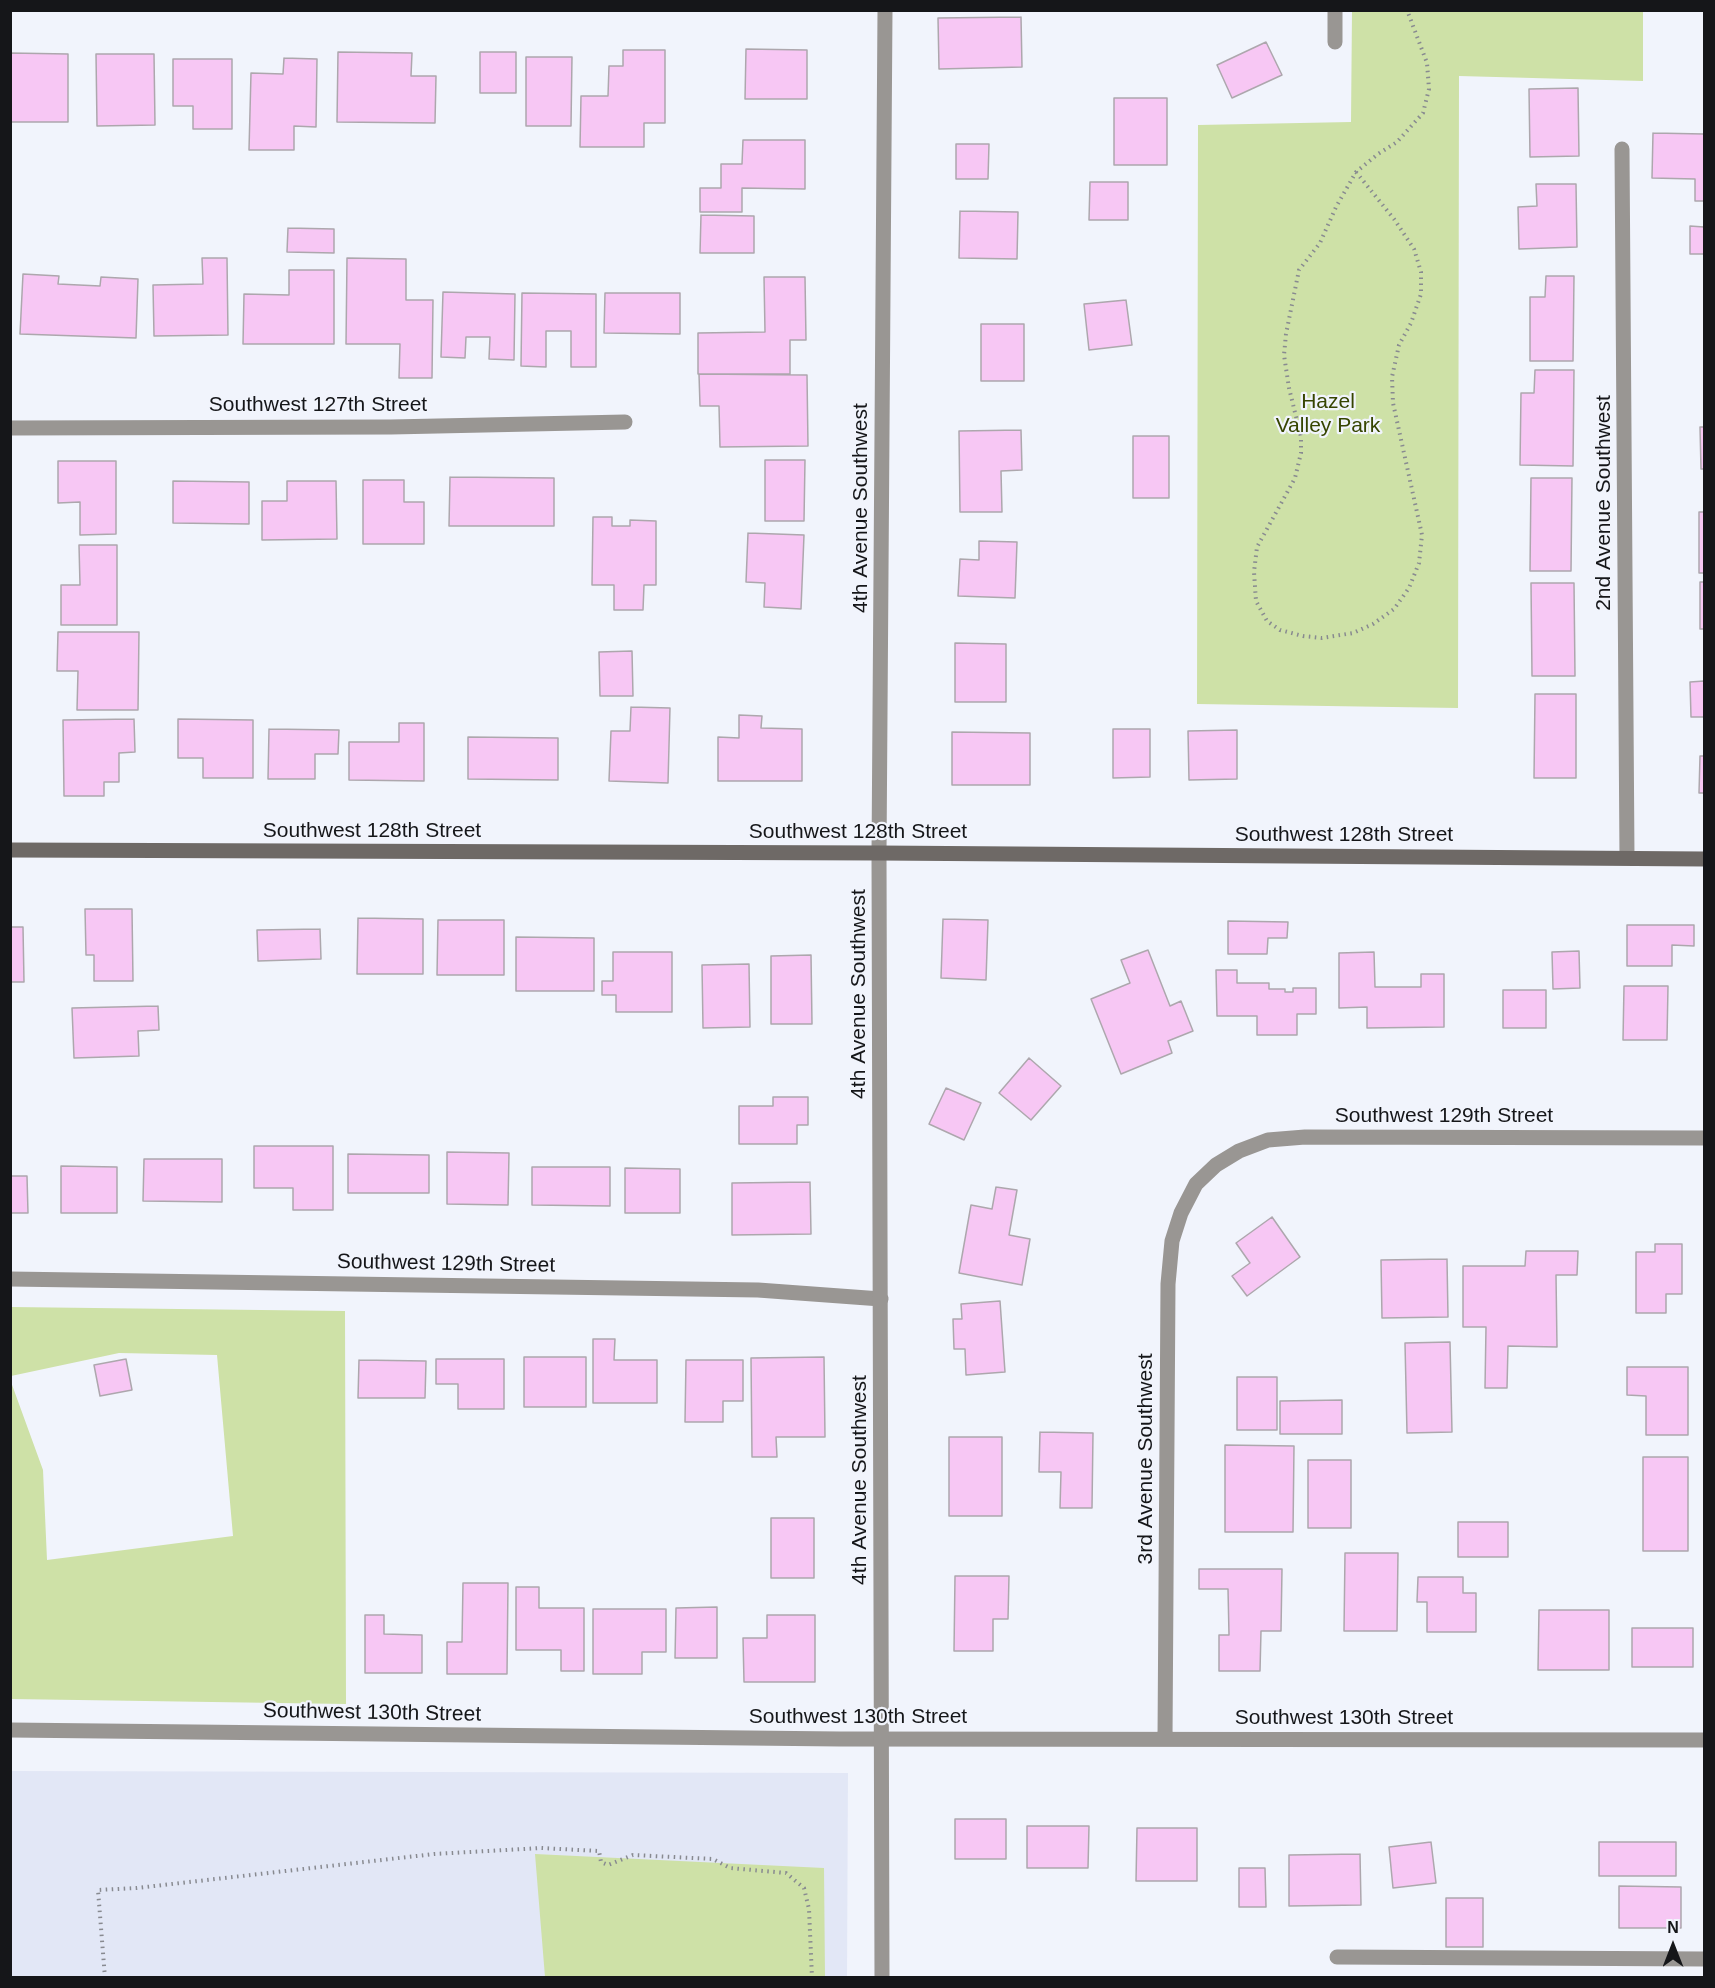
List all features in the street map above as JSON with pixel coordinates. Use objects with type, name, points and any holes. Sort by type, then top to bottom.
[{"type":"main road","name":"Southwest 128th Street","points":[[10,850],[1704,859]]},
{"type":"street","name":"4th Avenue Southwest","points":[[882,1977],[879,853],[885,10]]},
{"type":"street","points":[[1335,10],[1335,42]]},
{"type":"street","name":"2nd Avenue Southwest","points":[[1622,148],[1627,857]]},
{"type":"street","name":"Southwest 127th Street","points":[[10,428],[391,427],[625,422]]},
{"type":"street","name":"Southwest 129th Street","points":[[1196,1184],[1216,1165],[1239,1151],[1268,1140],[1305,1137],[1704,1138]]},
{"type":"street","name":"3rd Avenue Southwest","points":[[1165,1739],[1168,1284],[1172,1241],[1181,1212],[1196,1184]]},
{"type":"street","name":"Southwest 129th Street","points":[[10,1279],[747,1290],[881,1299]]},
{"type":"street","name":"Southwest 130th Street","points":[[10,1730],[882,1739],[1704,1740]]},
{"type":"street","points":[[1337,1957],[1704,1959]]},
{"type":"path","points":[[1356,172],[1394,219],[1414,249],[1421,272],[1421,294],[1411,323],[1399,345],[1392,377],[1393,403],[1422,535],[1419,563],[1409,588],[1394,609],[1373,624],[1353,633],[1322,638],[1280,630],[1267,621],[1256,601],[1254,572],[1257,547],[1295,478],[1301,453],[1301,437],[1289,388],[1284,355],[1299,270],[1320,243],[1336,207],[1356,172],[1397,142],[1423,113],[1429,89],[1427,63],[1407,10]]},
{"type":"path","points":[[105,1977],[98,1890],[137,1888],[434,1854],[541,1848],[599,1851],[601,1862],[608,1866],[633,1855],[712,1859],[730,1868],[786,1873],[804,1888],[809,1909],[813,1977]]},
{"type":"shaded area","points":[[11,1771],[848,1773],[847,1977],[11,1978]]},
{"type":"green space","name":"Hazel Valley Park","points":[[1352,11],[1643,11],[1643,81],[1459,76],[1458,708],[1197,704],[1198,125],[1351,122]]},
{"type":"green space","points":[[11,1307],[345,1311],[346,1704],[11,1699],[11,1382],[43,1470],[47,1560],[233,1536],[217,1355],[119,1353],[11,1376]]},
{"type":"green space","points":[[535,1854],[824,1868],[825,1977],[545,1977]]},
{"type":"building","points":[[1021,17],[1022,67],[939,69],[938,18]]},
{"type":"building","points":[[1266,42],[1282,75],[1232,98],[1217,65]]},
{"type":"building","points":[[746,49],[807,50],[807,99],[745,99]]},
{"type":"building","points":[[623,50],[665,50],[665,123],[644,123],[644,147],[580,147],[581,96],[608,96],[609,66],[623,66]]},
{"type":"building","points":[[338,52],[412,53],[411,76],[436,76],[435,123],[337,122]]},
{"type":"building","points":[[480,52],[516,52],[516,93],[480,93]]},
{"type":"building","points":[[10,53],[68,54],[68,122],[10,122]]},
{"type":"building","points":[[96,54],[154,54],[155,125],[97,126]]},
{"type":"building","points":[[526,57],[572,57],[571,126],[526,126]]},
{"type":"building","points":[[284,58],[317,59],[316,127],[294,126],[294,150],[249,150],[251,73],[283,74]]},
{"type":"building","points":[[173,59],[232,59],[232,129],[193,129],[193,106],[173,106]]},
{"type":"building","points":[[1578,88],[1579,156],[1530,157],[1529,89]]},
{"type":"building","points":[[1114,98],[1167,98],[1167,165],[1114,165]]},
{"type":"building","points":[[1653,133],[1704,134],[1704,201],[1695,201],[1695,179],[1652,178]]},
{"type":"building","points":[[743,140],[805,140],[805,189],[742,188],[742,212],[700,212],[700,188],[721,188],[721,164],[742,164]]},
{"type":"building","points":[[956,144],[989,144],[988,179],[956,179]]},
{"type":"building","points":[[1090,182],[1128,182],[1128,220],[1089,220]]},
{"type":"building","points":[[1536,184],[1576,184],[1577,247],[1519,249],[1518,207],[1537,206]]},
{"type":"building","points":[[960,211],[1018,212],[1017,259],[959,258]]},
{"type":"building","points":[[701,215],[754,216],[754,253],[700,253]]},
{"type":"building","points":[[1690,226],[1704,227],[1704,254],[1690,254]]},
{"type":"building","points":[[288,228],[334,229],[334,253],[287,252]]},
{"type":"building","points":[[202,258],[227,258],[228,335],[154,336],[153,285],[203,284]]},
{"type":"building","points":[[347,258],[406,259],[406,300],[433,300],[432,378],[399,378],[400,344],[346,344]]},
{"type":"building","points":[[289,270],[334,270],[334,344],[243,344],[244,294],[289,295]]},
{"type":"building","points":[[23,274],[59,276],[58,284],[100,286],[101,277],[138,279],[136,338],[20,334]]},
{"type":"building","points":[[1546,276],[1574,276],[1573,361],[1530,361],[1530,297],[1545,297]]},
{"type":"building","points":[[764,277],[805,277],[806,340],[790,340],[790,374],[698,374],[698,333],[765,332]]},
{"type":"building","points":[[443,292],[515,294],[514,360],[489,359],[490,337],[466,337],[465,358],[441,357]]},
{"type":"building","points":[[522,293],[596,294],[596,367],[571,367],[571,331],[546,331],[546,367],[521,366]]},
{"type":"building","points":[[605,293],[680,293],[680,334],[604,333]]},
{"type":"building","points":[[1126,300],[1132,345],[1089,350],[1084,304]]},
{"type":"building","points":[[981,324],[1024,324],[1024,381],[981,381]]},
{"type":"building","points":[[1535,370],[1574,370],[1573,466],[1520,465],[1521,393],[1534,393]]},
{"type":"building","points":[[699,374],[807,375],[808,446],[720,447],[719,406],[700,406]]},
{"type":"building","points":[[1700,427],[1704,427],[1704,469],[1701,469]]},
{"type":"building","points":[[1021,430],[1022,470],[1001,471],[1002,512],[960,512],[959,431]]},
{"type":"building","points":[[1133,436],[1169,436],[1169,498],[1133,498]]},
{"type":"building","points":[[765,460],[805,460],[804,521],[765,521]]},
{"type":"building","points":[[58,461],[116,461],[116,534],[80,535],[80,502],[58,503]]},
{"type":"building","points":[[450,477],[554,478],[554,526],[449,526]]},
{"type":"building","points":[[1531,478],[1572,478],[1571,571],[1530,571]]},
{"type":"building","points":[[363,480],[404,480],[404,502],[424,502],[424,544],[363,544]]},
{"type":"building","points":[[173,481],[249,482],[249,524],[173,523]]},
{"type":"building","points":[[287,481],[336,481],[337,539],[262,540],[262,501],[287,501]]},
{"type":"building","points":[[1699,512],[1704,512],[1704,573],[1699,573]]},
{"type":"building","points":[[593,517],[612,517],[612,526],[630,526],[630,520],[656,521],[656,585],[644,585],[643,610],[614,610],[614,585],[592,585]]},
{"type":"building","points":[[748,533],[804,535],[801,609],[764,607],[765,583],[746,582]]},
{"type":"building","points":[[979,541],[1017,542],[1015,598],[958,596],[960,559],[979,560]]},
{"type":"building","points":[[79,545],[117,545],[117,625],[61,625],[61,585],[80,585]]},
{"type":"building","points":[[1700,582],[1704,582],[1704,629],[1700,629]]},
{"type":"building","points":[[1531,583],[1574,583],[1575,676],[1532,676]]},
{"type":"building","points":[[58,632],[139,632],[138,710],[77,710],[78,671],[57,671]]},
{"type":"building","points":[[955,643],[1006,644],[1006,702],[955,702]]},
{"type":"building","points":[[632,651],[633,696],[600,696],[599,652]]},
{"type":"building","points":[[1704,681],[1704,717],[1691,717],[1690,682]]},
{"type":"building","points":[[1535,694],[1576,694],[1576,778],[1534,778]]},
{"type":"building","points":[[631,707],[670,708],[668,783],[609,781],[611,731],[630,731]]},
{"type":"building","points":[[739,715],[762,716],[761,728],[802,729],[802,781],[718,781],[718,737],[739,738]]},
{"type":"building","points":[[134,719],[135,752],[119,753],[119,782],[104,782],[104,796],[64,796],[63,720]]},
{"type":"building","points":[[178,719],[253,720],[253,778],[203,778],[203,758],[178,758]]},
{"type":"building","points":[[399,723],[424,723],[424,781],[349,780],[349,742],[399,742]]},
{"type":"building","points":[[269,729],[339,730],[338,754],[315,754],[315,779],[268,779]]},
{"type":"building","points":[[1113,729],[1150,729],[1150,777],[1113,778]]},
{"type":"building","points":[[1237,730],[1237,779],[1189,780],[1188,731]]},
{"type":"building","points":[[952,732],[1030,733],[1030,785],[952,785]]},
{"type":"building","points":[[468,737],[558,738],[558,780],[468,779]]},
{"type":"building","points":[[1700,756],[1704,756],[1704,793],[1699,793]]},
{"type":"building","points":[[85,909],[132,909],[133,981],[94,981],[94,955],[86,955]]},
{"type":"building","points":[[358,918],[423,919],[423,974],[357,974]]},
{"type":"building","points":[[943,919],[988,920],[986,980],[941,978]]},
{"type":"building","points":[[438,920],[504,920],[504,975],[437,975]]},
{"type":"building","points":[[1228,921],[1288,922],[1287,938],[1268,938],[1267,954],[1228,954]]},
{"type":"building","points":[[1627,925],[1694,925],[1694,946],[1672,945],[1672,966],[1627,966]]},
{"type":"building","points":[[10,927],[23,927],[24,982],[10,982]]},
{"type":"building","points":[[320,929],[321,959],[258,961],[257,930]]},
{"type":"building","points":[[516,937],[594,938],[594,991],[516,991]]},
{"type":"building","points":[[1148,950],[1170,1006],[1181,1001],[1193,1031],[1168,1041],[1172,1053],[1121,1074],[1091,999],[1130,983],[1121,960]]},
{"type":"building","points":[[1579,951],[1580,988],[1553,989],[1552,952]]},
{"type":"building","points":[[613,952],[672,952],[672,1012],[616,1012],[616,995],[602,995],[602,981],[613,981]]},
{"type":"building","points":[[1374,952],[1375,987],[1421,987],[1421,974],[1444,974],[1444,1027],[1367,1028],[1367,1007],[1339,1008],[1339,953]]},
{"type":"building","points":[[811,955],[812,1024],[771,1024],[771,956]]},
{"type":"building","points":[[749,964],[750,1027],[703,1028],[702,965]]},
{"type":"building","points":[[1216,970],[1237,970],[1237,983],[1269,983],[1269,989],[1285,989],[1285,992],[1293,992],[1293,988],[1316,988],[1316,1014],[1297,1014],[1297,1035],[1257,1035],[1257,1016],[1217,1016]]},
{"type":"building","points":[[1624,986],[1668,986],[1667,1040],[1623,1040]]},
{"type":"building","points":[[1503,990],[1546,990],[1546,1028],[1503,1028]]},
{"type":"building","points":[[158,1006],[159,1030],[138,1031],[139,1056],[74,1058],[72,1008]]},
{"type":"building","points":[[1029,1058],[1061,1086],[1031,1120],[999,1093]]},
{"type":"building","points":[[946,1088],[981,1103],[964,1140],[929,1124]]},
{"type":"building","points":[[773,1097],[808,1097],[808,1125],[797,1125],[797,1144],[739,1144],[739,1106],[773,1106]]},
{"type":"building","points":[[254,1146],[333,1146],[333,1210],[293,1210],[293,1188],[254,1188]]},
{"type":"building","points":[[447,1152],[509,1153],[508,1205],[447,1204]]},
{"type":"building","points":[[348,1154],[429,1155],[429,1193],[348,1193]]},
{"type":"building","points":[[144,1159],[222,1159],[222,1202],[143,1201]]},
{"type":"building","points":[[61,1166],[117,1167],[117,1213],[61,1213]]},
{"type":"building","points":[[532,1167],[610,1167],[610,1206],[532,1205]]},
{"type":"building","points":[[625,1168],[680,1169],[680,1213],[625,1213]]},
{"type":"building","points":[[10,1176],[27,1176],[28,1213],[10,1213]]},
{"type":"building","points":[[810,1182],[811,1234],[732,1235],[732,1183]]},
{"type":"building","points":[[996,1187],[1017,1190],[1009,1235],[1030,1239],[1022,1285],[959,1273],[971,1205],[992,1209]]},
{"type":"building","points":[[1272,1217],[1300,1257],[1247,1296],[1232,1276],[1250,1263],[1236,1243]]},
{"type":"building","points":[[1655,1244],[1682,1244],[1682,1294],[1666,1294],[1666,1313],[1636,1313],[1636,1252],[1655,1252]]},
{"type":"building","points":[[1526,1251],[1578,1251],[1577,1275],[1556,1275],[1557,1347],[1508,1346],[1507,1388],[1485,1388],[1486,1327],[1463,1327],[1463,1266],[1525,1266]]},
{"type":"building","points":[[1447,1259],[1448,1317],[1382,1318],[1381,1260]]},
{"type":"building","points":[[1000,1301],[1005,1372],[966,1375],[965,1349],[954,1349],[953,1319],[962,1319],[961,1304]]},
{"type":"building","points":[[593,1339],[615,1339],[614,1360],[657,1360],[657,1403],[593,1403]]},
{"type":"building","points":[[1450,1342],[1452,1432],[1407,1433],[1405,1343]]},
{"type":"building","points":[[524,1357],[586,1357],[586,1407],[524,1407]]},
{"type":"building","points":[[824,1357],[825,1437],[776,1437],[777,1457],[752,1457],[751,1358]]},
{"type":"building","points":[[126,1359],[132,1390],[100,1396],[94,1365]]},
{"type":"building","points":[[436,1359],[504,1359],[504,1409],[458,1409],[458,1384],[436,1384]]},
{"type":"building","points":[[359,1360],[426,1361],[425,1398],[358,1398]]},
{"type":"building","points":[[686,1360],[743,1360],[743,1401],[723,1401],[723,1422],[685,1422]]},
{"type":"building","points":[[1627,1367],[1688,1367],[1688,1435],[1646,1435],[1646,1396],[1627,1395]]},
{"type":"building","points":[[1237,1377],[1277,1377],[1277,1430],[1237,1430]]},
{"type":"building","points":[[1342,1400],[1342,1434],[1280,1434],[1280,1401]]},
{"type":"building","points":[[1040,1432],[1093,1433],[1092,1508],[1060,1508],[1061,1472],[1039,1472]]},
{"type":"building","points":[[949,1437],[1002,1437],[1002,1516],[949,1516]]},
{"type":"building","points":[[1225,1445],[1294,1446],[1293,1532],[1225,1532]]},
{"type":"building","points":[[1643,1457],[1688,1457],[1688,1551],[1643,1551]]},
{"type":"building","points":[[1308,1460],[1351,1460],[1351,1528],[1308,1528]]},
{"type":"building","points":[[771,1518],[814,1518],[814,1578],[771,1578]]},
{"type":"building","points":[[1458,1522],[1508,1522],[1508,1557],[1458,1557]]},
{"type":"building","points":[[1345,1553],[1398,1553],[1397,1631],[1344,1631]]},
{"type":"building","points":[[1199,1569],[1282,1569],[1281,1631],[1261,1631],[1260,1671],[1219,1671],[1219,1635],[1229,1635],[1228,1589],[1199,1589]]},
{"type":"building","points":[[955,1576],[1009,1576],[1008,1619],[993,1619],[993,1651],[954,1651]]},
{"type":"building","points":[[1418,1577],[1463,1577],[1463,1593],[1476,1593],[1476,1632],[1427,1632],[1427,1602],[1417,1602]]},
{"type":"building","points":[[463,1583],[508,1583],[507,1674],[447,1674],[447,1642],[462,1642]]},
{"type":"building","points":[[516,1587],[539,1587],[539,1608],[584,1608],[584,1671],[561,1671],[561,1650],[516,1650]]},
{"type":"building","points":[[717,1607],[717,1658],[675,1658],[676,1608]]},
{"type":"building","points":[[593,1609],[666,1609],[666,1652],[642,1652],[642,1674],[593,1674]]},
{"type":"building","points":[[1539,1610],[1609,1610],[1609,1670],[1538,1670]]},
{"type":"building","points":[[365,1615],[384,1615],[384,1634],[422,1635],[422,1673],[365,1673]]},
{"type":"building","points":[[767,1615],[815,1615],[815,1682],[744,1682],[743,1638],[767,1638]]},
{"type":"building","points":[[1632,1628],[1693,1628],[1693,1667],[1632,1667]]},
{"type":"building","points":[[955,1819],[1006,1819],[1006,1859],[955,1859]]},
{"type":"building","points":[[1027,1826],[1089,1826],[1088,1868],[1027,1868]]},
{"type":"building","points":[[1137,1828],[1197,1828],[1197,1881],[1136,1881]]},
{"type":"building","points":[[1431,1842],[1436,1883],[1393,1888],[1389,1847]]},
{"type":"building","points":[[1599,1842],[1676,1842],[1676,1876],[1599,1876]]},
{"type":"building","points":[[1360,1854],[1361,1905],[1289,1906],[1289,1855]]},
{"type":"building","points":[[1239,1868],[1265,1868],[1266,1907],[1239,1907]]},
{"type":"building","points":[[1619,1886],[1681,1887],[1681,1928],[1619,1928]]},
{"type":"building","points":[[1446,1898],[1483,1898],[1483,1947],[1446,1947]]}]
